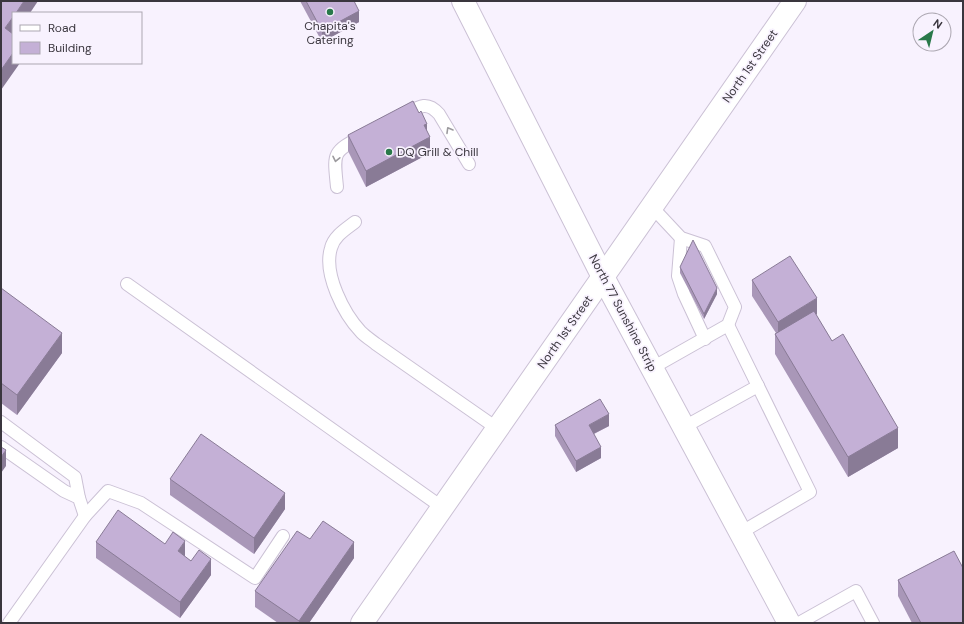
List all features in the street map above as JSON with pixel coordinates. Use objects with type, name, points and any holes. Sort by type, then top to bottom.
[{"type":"street","name":"North 77 Sunshine Strip","points":[[463,1],[604,277],[788,623]]},
{"type":"street","name":"North 1st Street","points":[[362,623],[795,1]]},
{"type":"lane","points":[[392,121],[426,105],[434,107],[468,164]]},
{"type":"lane","points":[[337,187],[335,163],[338,153],[344,146],[372,132]]},
{"type":"lane","points":[[652,206],[681,238],[705,246],[713,274],[735,307],[728,325],[652,368]]},
{"type":"lane","points":[[355,222],[337,237],[331,248],[329,263],[339,298],[349,316],[361,332],[381,348],[498,429]]},
{"type":"lane","points":[[681,238],[678,276],[687,292],[705,339]]},
{"type":"lane","points":[[127,284],[443,508]]},
{"type":"lane","points":[[728,325],[810,492],[740,533]]},
{"type":"lane","points":[[684,427],[758,386]]},
{"type":"lane","points":[[1,422],[75,477],[79,498],[85,516]]},
{"type":"lane","points":[[1,447],[64,490],[79,498]]},
{"type":"lane","points":[[9,623],[85,516],[108,491],[141,503],[255,578],[283,536]]},
{"type":"lane","points":[[799,623],[856,591],[872,623]]},
{"type":"building","points":[[1,1],[24,1],[17,12],[12,12],[12,18],[5,28],[12,33],[12,54],[1,70]]},
{"type":"building","points":[[306,1],[354,1],[359,11],[322,31]]},
{"type":"building","points":[[413,101],[419,113],[421,111],[427,124],[424,125],[430,137],[366,171],[348,135]]},
{"type":"building","points":[[693,240],[717,288],[704,314],[680,267]]},
{"type":"building","points":[[790,256],[817,298],[778,322],[752,280]]},
{"type":"building","points":[[1,288],[62,333],[17,395],[1,383]]},
{"type":"building","points":[[814,311],[832,341],[843,334],[898,428],[848,457],[775,334]]},
{"type":"building","points":[[600,399],[609,414],[589,425],[601,447],[576,461],[555,425]]},
{"type":"building","points":[[201,434],[285,493],[254,538],[170,479]]},
{"type":"building","points":[[1,447],[6,450],[1,457]]},
{"type":"building","points":[[118,510],[165,544],[173,532],[185,541],[178,551],[191,561],[199,550],[211,559],[180,602],[96,542]]},
{"type":"building","points":[[323,521],[354,542],[299,621],[255,591],[297,531],[310,539]]},
{"type":"building","points":[[954,551],[963,568],[963,623],[921,623],[898,580]]},
{"type":"place","name":"Chapita's Catering","points":[[330,12]]},
{"type":"place","name":"DQ Grill & Chill","points":[[389,152]]}]
